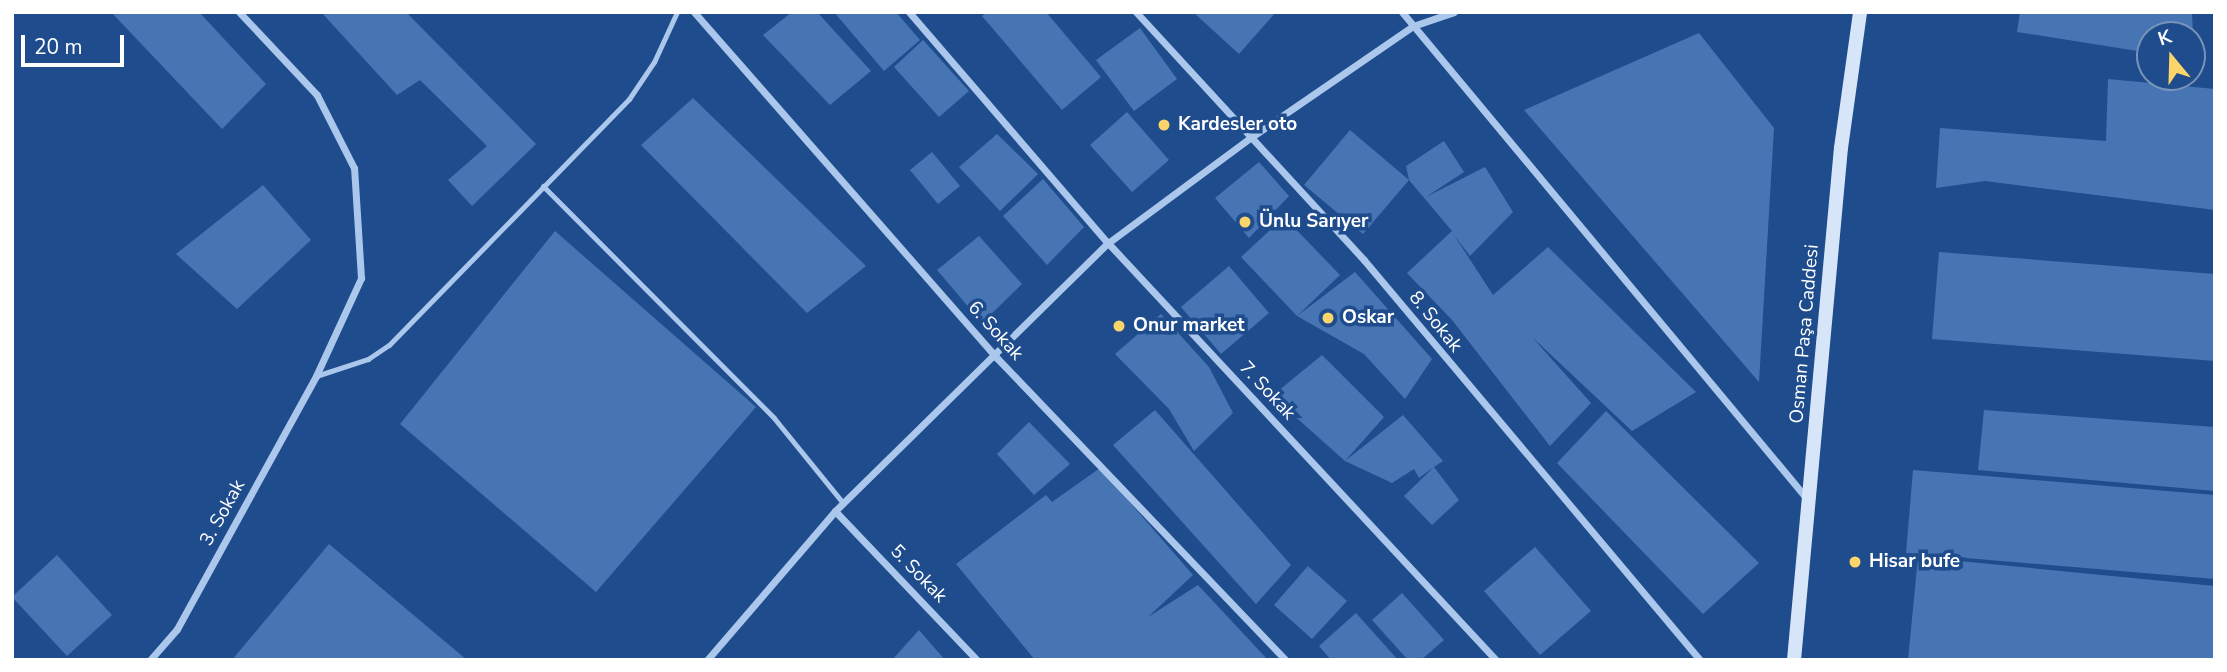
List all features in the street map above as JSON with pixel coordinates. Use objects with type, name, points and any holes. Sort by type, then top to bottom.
[{"type":"street","name":"3. Sokak","points":[[150,660],[177,629],[316,376],[361,278],[354,168],[317,95],[239,12]]},
{"type":"street","name":"6. Sokak","points":[[694,12],[996,357],[1286,660]]},
{"type":"street","name":"7. Sokak","points":[[909,12],[1108,243],[1496,660]]},
{"type":"street","name":"8. Sokak","points":[[1136,12],[1364,260],[1700,660]]},
{"type":"street","points":[[1402,12],[1809,500]]},
{"type":"street","points":[[707,660],[835,511],[996,357],[1108,243],[1250,138],[1413,26],[1454,12]]},
{"type":"street","name":"Osman Paşa Caddesi","points":[[1794,660],[1841,148],[1860,12]]},
{"type":"street","name":"5. Sokak","points":[[835,511],[977,660]]},
{"type":"lane","points":[[316,376],[368,359],[389,345],[629,99],[654,62],[677,12]]},
{"type":"lane","points":[[543,186],[775,418],[843,503]]},
{"type":"building","points":[[111,12],[199,12],[266,84],[222,129]]},
{"type":"building","points":[[321,12],[406,12],[536,144],[472,206],[448,180],[487,146],[420,80],[397,95]]},
{"type":"building","points":[[792,12],[817,12],[871,71],[830,105],[763,35]]},
{"type":"building","points":[[834,12],[896,12],[920,40],[884,71]]},
{"type":"building","points":[[987,12],[1046,12],[1101,77],[1062,110],[982,16]]},
{"type":"building","points":[[1193,12],[1276,12],[1239,54]]},
{"type":"building","points":[[2020,12],[2192,12],[2192,21],[2136,21],[2136,51],[2017,32]]},
{"type":"building","points":[[1140,28],[1177,79],[1134,111],[1096,60]]},
{"type":"building","points":[[1699,33],[1774,128],[1759,382],[1524,110]]},
{"type":"building","points":[[923,40],[969,91],[939,117],[894,67]]},
{"type":"building","points":[[2108,79],[2136,82],[2136,91],[2215,89],[2215,210],[1985,181],[1936,188],[1940,128],[2106,141]]},
{"type":"building","points":[[693,98],[866,266],[807,313],[641,145]]},
{"type":"building","points":[[1127,112],[1169,160],[1132,192],[1090,145]]},
{"type":"building","points":[[1350,130],[1409,180],[1363,234],[1304,185]]},
{"type":"building","points":[[997,134],[1038,174],[1000,211],[959,167]]},
{"type":"building","points":[[1444,141],[1464,172],[1426,197],[1485,167],[1513,212],[1470,256],[1454,235],[1493,295],[1548,247],[1696,392],[1632,431],[1532,337],[1591,403],[1550,446],[1452,320],[1407,273],[1452,231],[1409,180],[1406,166]]},
{"type":"building","points":[[932,152],[960,186],[938,204],[910,170]]},
{"type":"building","points":[[1259,162],[1289,196],[1249,238],[1215,198]]},
{"type":"building","points":[[1043,179],[1084,227],[1047,265],[1003,216]]},
{"type":"building","points":[[263,185],[311,240],[237,309],[176,254]]},
{"type":"building","points":[[1284,217],[1340,275],[1297,316],[1241,257]]},
{"type":"building","points":[[555,231],[756,407],[596,592],[400,424]]},
{"type":"building","points":[[979,236],[1022,284],[982,323],[937,270]]},
{"type":"building","points":[[1939,252],[2215,274],[2215,361],[1932,339]]},
{"type":"building","points":[[1229,266],[1269,313],[1221,354],[1181,307]]},
{"type":"building","points":[[1355,272],[1432,359],[1405,399],[1364,354],[1297,316]]},
{"type":"building","points":[[1161,314],[1209,367],[1233,413],[1194,451],[1169,409],[1115,354]]},
{"type":"building","points":[[1322,355],[1384,417],[1345,461],[1272,396]]},
{"type":"building","points":[[1155,410],[1291,565],[1256,604],[1113,445]]},
{"type":"building","points":[[1984,410],[2215,427],[2215,491],[1978,470]]},
{"type":"building","points":[[1606,411],[1759,563],[1703,614],[1557,463]]},
{"type":"building","points":[[1403,415],[1443,461],[1419,478],[1414,469],[1392,483],[1345,461]]},
{"type":"building","points":[[1029,422],[1070,464],[1034,495],[997,454]]},
{"type":"building","points":[[1434,467],[1459,500],[1432,525],[1404,496]]},
{"type":"building","points":[[1100,468],[1193,575],[1148,617],[1198,585],[1268,660],[1035,660],[956,564],[1046,495],[1052,502]]},
{"type":"building","points":[[1913,470],[2215,495],[2215,579],[1906,553]]},
{"type":"building","points":[[329,544],[467,660],[232,660]]},
{"type":"building","points":[[1535,547],[1591,611],[1540,655],[1484,591]]},
{"type":"building","points":[[57,555],[112,615],[67,656],[12,597]]},
{"type":"building","points":[[1918,557],[2215,586],[2215,660],[1908,660]]},
{"type":"building","points":[[1308,566],[1347,601],[1312,639],[1274,605]]},
{"type":"building","points":[[1402,593],[1444,640],[1421,660],[1408,660],[1372,620]]},
{"type":"building","points":[[1356,613],[1398,660],[1331,660],[1319,646]]},
{"type":"building","points":[[919,630],[945,660],[892,660]]},
{"type":"place","name":"Kardesler oto","points":[[1164,125]]},
{"type":"place","name":"Ünlu Sarıyer","points":[[1245,222]]},
{"type":"place","name":"Oskar","points":[[1328,318]]},
{"type":"place","name":"Onur market","points":[[1119,326]]},
{"type":"place","name":"Hisar bufe","points":[[1855,562]]}]
